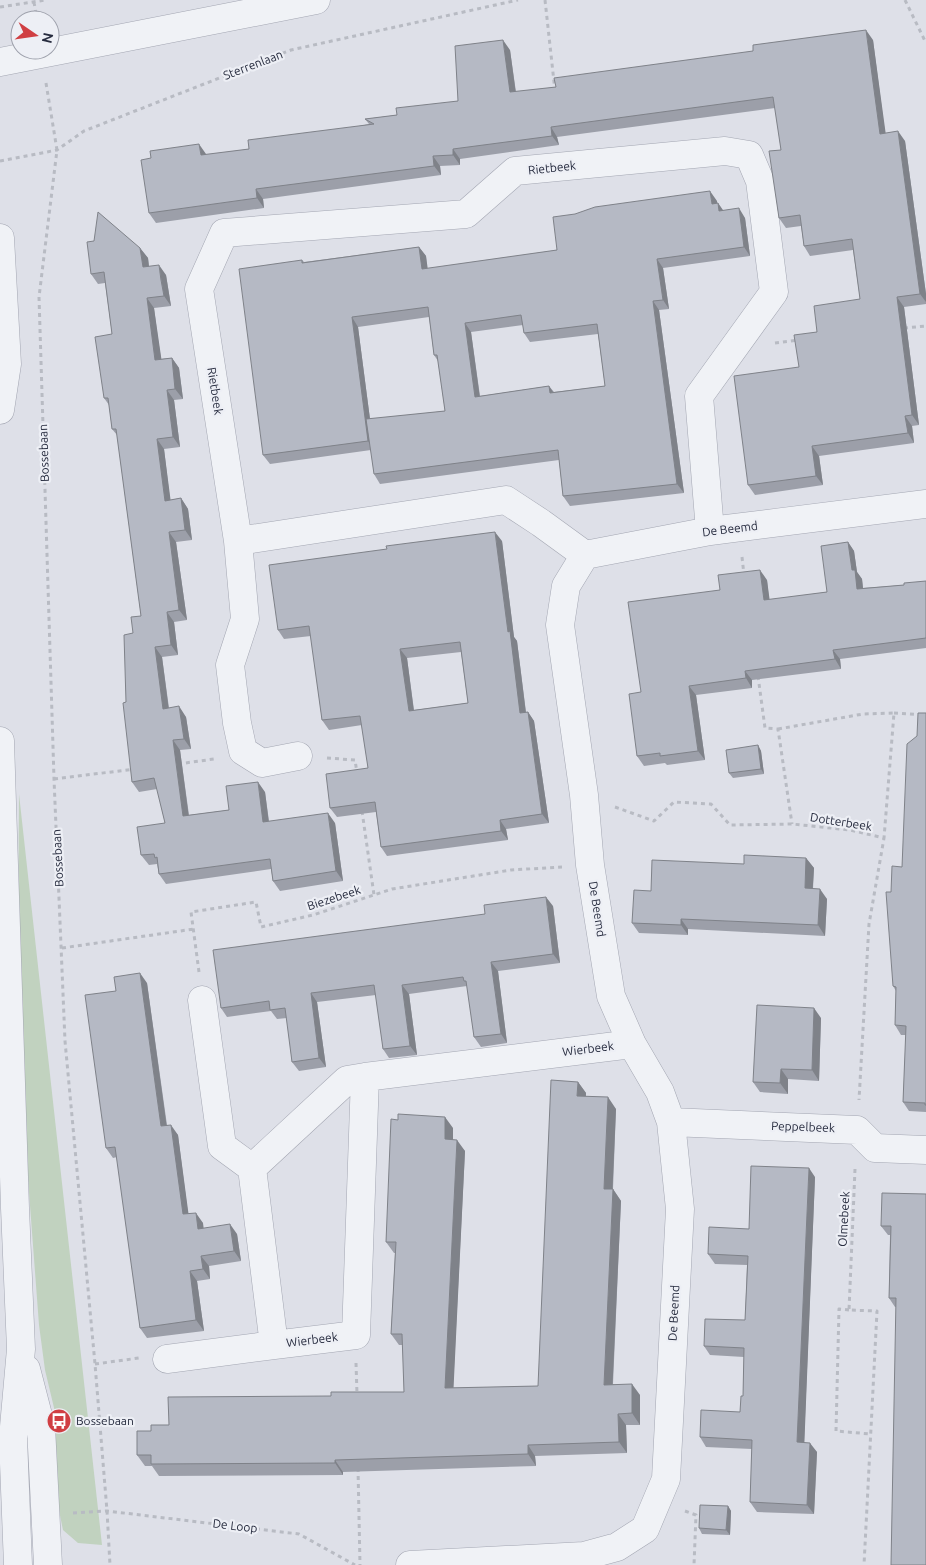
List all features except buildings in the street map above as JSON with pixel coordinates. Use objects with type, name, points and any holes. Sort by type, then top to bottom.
[{"type":"street","points":[[60,50],[316,0]]},
{"type":"street","name":"Rietbeek","points":[[250,755],[243,751],[237,723],[230,665],[245,619],[238,541],[199,289],[224,233],[466,214],[515,171],[726,151],[749,155],[760,181],[774,292],[699,396],[710,531]]},
{"type":"street","points":[[0,238],[7,364],[0,410]]},
{"type":"street","points":[[238,541],[506,500],[585,555]]},
{"type":"street","name":"De Beemd","points":[[585,1561],[617,1547],[645,1529],[666,1479],[680,1209],[672,1122],[660,1092],[632,1044],[611,996],[590,865],[584,795],[560,625],[566,586],[585,555],[710,531],[926,504]]},
{"type":"street","points":[[0,742],[14,1208],[21,1349],[13,1438],[18,1565]]},
{"type":"street","points":[[250,755],[262,763],[298,756]]},
{"type":"street","points":[[202,1000],[222,1146],[252,1168]]},
{"type":"street","name":"Wierbeek","points":[[365,1077],[356,1335],[274,1345],[252,1168],[348,1080],[365,1077],[632,1044]]},
{"type":"street","name":"Peppelbeek","points":[[672,1122],[857,1130]]},
{"type":"street","points":[[857,1130],[875,1148],[926,1150]]},
{"type":"street","points":[[167,1359],[274,1345]]},
{"type":"street","points":[[21,1349],[41,1427],[48,1565]]},
{"type":"street","points":[[410,1565],[585,1561]]},
{"type":"path","points":[[0,7],[46,0]]},
{"type":"path","name":"Sterrenlaan","points":[[0,161],[57,150],[84,131],[291,50],[518,0]]},
{"type":"path","points":[[545,0],[555,98]]},
{"type":"path","points":[[905,0],[926,43]]},
{"type":"path","points":[[34,2],[35,10]]},
{"type":"path","name":"Bossebaan","points":[[43,60],[57,150],[39,298],[64,1041],[108,1511],[110,1565]]},
{"type":"path","points":[[897,329],[926,326]]},
{"type":"path","points":[[733,347],[800,340]]},
{"type":"path","points":[[738,528],[744,576]]},
{"type":"path","points":[[757,671],[765,728],[778,729],[863,714],[926,715]]},
{"type":"path","points":[[884,838],[894,713]]},
{"type":"path","points":[[778,729],[792,824]]},
{"type":"path","points":[[171,765],[250,755]]},
{"type":"path","points":[[298,756],[356,760],[358,780]]},
{"type":"path","points":[[54,779],[142,768]]},
{"type":"path","name":"Dotterbeek","points":[[584,795],[654,822],[674,802],[711,804],[730,825],[792,824],[850,830],[884,838],[869,924],[857,1130]]},
{"type":"path","points":[[362,808],[374,895]]},
{"type":"path","name":"Biezebeek","points":[[202,1000],[191,912],[256,902],[260,927],[312,915],[392,889],[511,870],[590,865]]},
{"type":"path","points":[[62,948],[194,929]]},
{"type":"path","name":"Olmebeek","points":[[849,1310],[857,1130]]},
{"type":"path","points":[[864,1565],[877,1311],[839,1309],[836,1431],[870,1434]]},
{"type":"path","points":[[356,1335],[357,1395]]},
{"type":"path","points":[[95,1364],[163,1355],[167,1359]]},
{"type":"path","points":[[358,1465],[360,1565]]},
{"type":"path","points":[[656,1502],[696,1515],[694,1565]]},
{"type":"path","name":"De Loop","points":[[108,1511],[299,1534],[355,1565]]},
{"type":"green space","points":[[19,794],[102,1545],[78,1543],[63,1530],[57,1501],[55,1412],[45,1370],[39,1325],[25,1139],[18,938]]},
{"type":"place","name":"Bossebaan","points":[[59,1421]]}]
